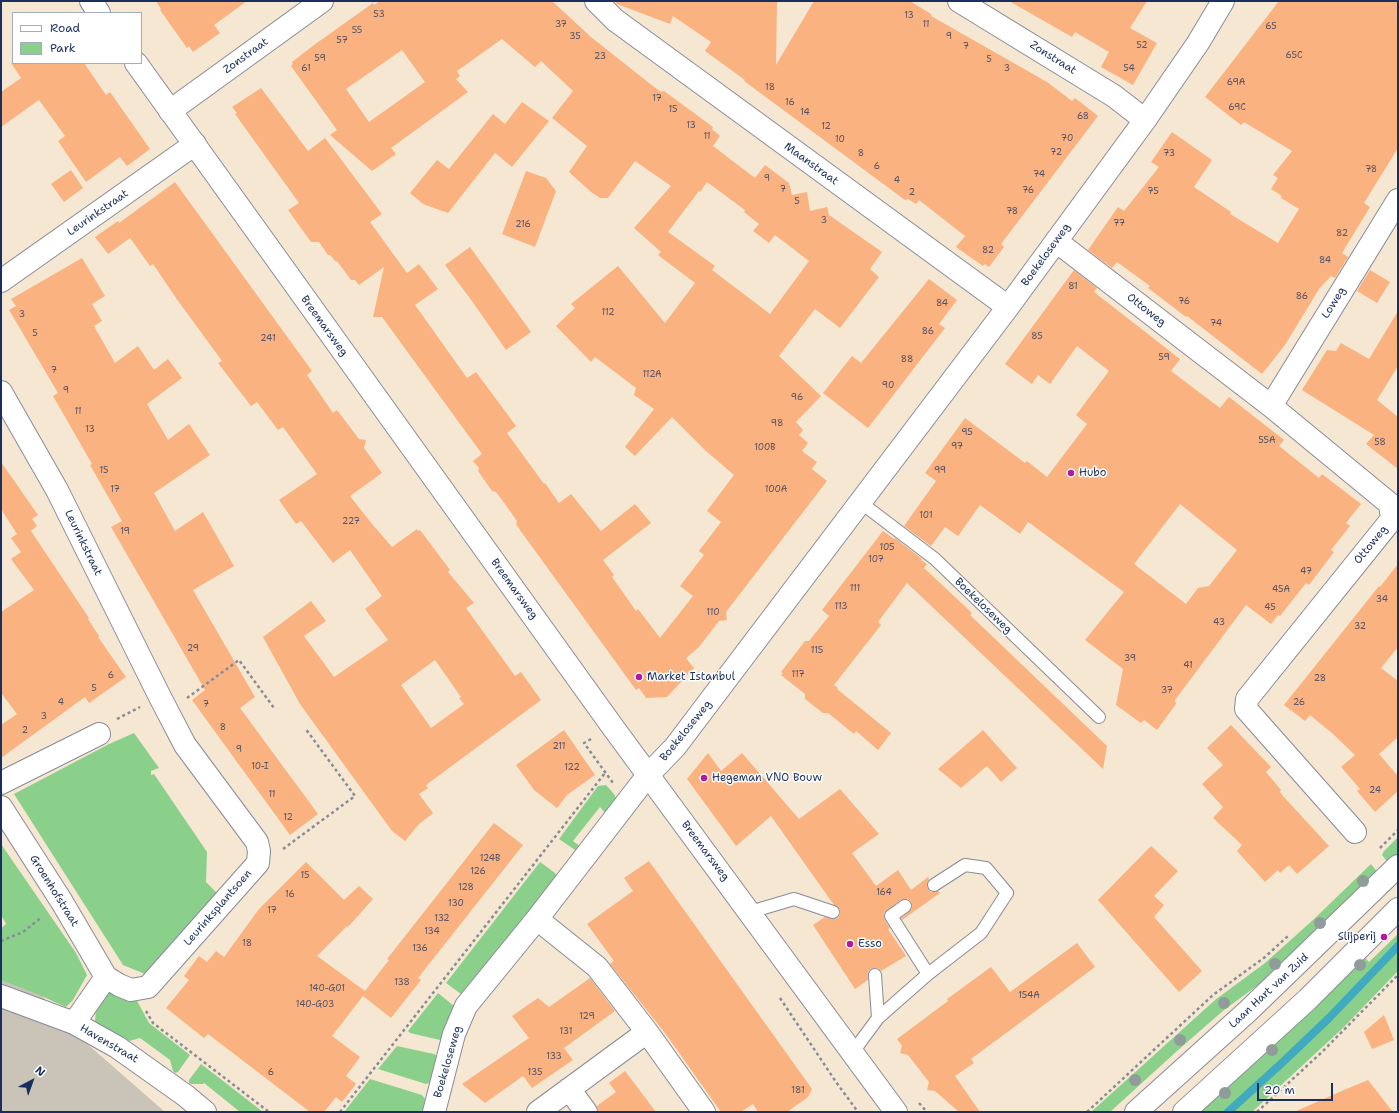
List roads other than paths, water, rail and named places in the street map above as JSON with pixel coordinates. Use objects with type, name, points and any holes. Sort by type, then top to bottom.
[{"type":"street","points":[[91,1],[98,12]]},
{"type":"street","name":"Zonstraat","points":[[170,111],[322,1]]},
{"type":"street","name":"Maanstraat","points":[[596,1],[615,20],[1008,307]]},
{"type":"street","name":"Zonstraat","points":[[959,1],[1114,96],[1145,120]]},
{"type":"street","name":"Boekeloseweg","points":[[434,1112],[454,1034],[466,1006],[537,919],[648,775],[675,747],[1008,307],[1145,120],[1198,43],[1223,1]]},
{"type":"street","name":"Breemarsweg","points":[[137,64],[612,726],[896,1112]]},
{"type":"street","name":"Leurinkstraat","points":[[1,281],[195,144]]},
{"type":"street","name":"Loweg","points":[[1271,406],[1398,200]]},
{"type":"street","name":"Ottoweg","points":[[1056,241],[1271,406],[1390,504],[1392,519],[1247,699],[1246,709],[1355,832]]},
{"type":"street","name":"Leurinkstraat","points":[[1,392],[57,490],[185,745],[257,842],[260,851]]},
{"type":"street","points":[[1,783],[99,734]]},
{"type":"street","name":"Groenhofstraat","points":[[1,807],[62,902],[106,977]]},
{"type":"street","name":"Leurinksplantsoen","points":[[106,977],[131,990],[148,988],[258,863],[260,851]]},
{"type":"street","name":"Laan Hart van Zuid","points":[[1136,1112],[1248,1011],[1394,870]]},
{"type":"street","points":[[1184,1112],[1308,999],[1398,909]]},
{"type":"street","points":[[537,919],[597,968],[647,1032],[704,1112]]},
{"type":"street","points":[[74,1024],[106,977]]},
{"type":"street","name":"Havenstraat","points":[[1,996],[74,1024],[124,1051],[186,1096],[205,1112]]},
{"type":"street","points":[[538,1112],[647,1032]]},
{"type":"street","points":[[569,1088],[586,1112]]},
{"type":"lane","name":"Boekeloseweg","points":[[860,502],[935,559],[1099,717]]},
{"type":"lane","points":[[853,1052],[878,1018],[928,974],[981,933],[1007,893],[986,868],[965,864],[934,886]]},
{"type":"lane","points":[[750,912],[794,899],[833,912]]},
{"type":"lane","points":[[905,906],[891,916],[928,974]]},
{"type":"lane","points":[[875,975],[878,1018]]},
{"type":"waterway","points":[[1228,1112],[1329,1018],[1398,946]]},
{"type":"place","name":"Hubo","points":[[1071,473]]},
{"type":"place","name":"Market Istanbul","points":[[639,677]]},
{"type":"place","name":"Hegeman VNO Bouw","points":[[704,778]]},
{"type":"place","name":"Slijperij","points":[[1384,937]]},
{"type":"place","name":"Esso","points":[[850,944]]}]
